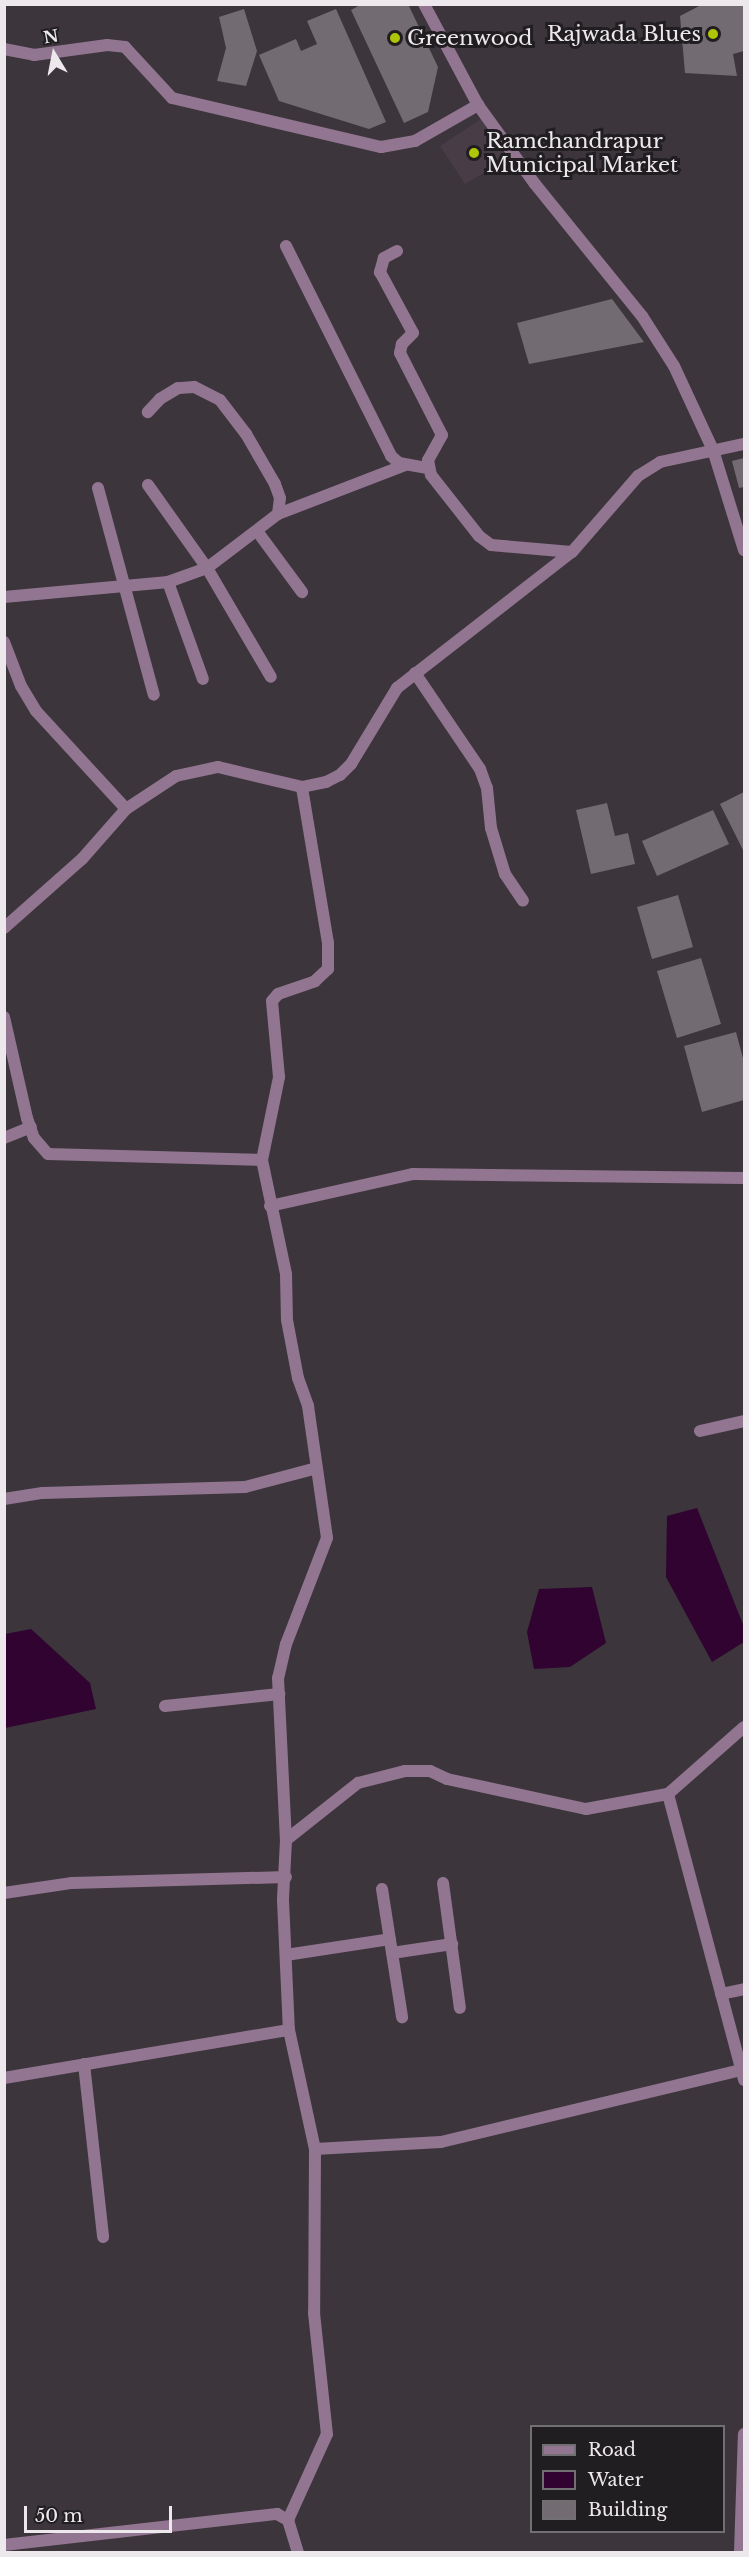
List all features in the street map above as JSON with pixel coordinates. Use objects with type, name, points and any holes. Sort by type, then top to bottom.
[{"type":"street","points":[[423,4],[478,105],[658,339],[713,450],[744,550]]},
{"type":"street","points":[[4,49],[34,55],[107,45],[125,47],[172,98],[381,147],[399,147],[415,141],[478,105]]},
{"type":"street","points":[[286,246],[391,456],[405,465],[428,468]]},
{"type":"street","points":[[397,251],[384,258],[380,272],[413,333],[402,344],[400,353],[442,435],[428,460],[428,468],[478,536],[491,545],[572,552]]},
{"type":"street","points":[[148,412],[160,399],[178,388],[194,387],[220,400],[246,434],[275,484],[280,498],[278,514]]},
{"type":"street","points":[[7,922],[82,859],[126,809],[176,776],[202,768],[230,768],[302,787],[326,782],[340,775],[351,764],[390,697],[415,673],[572,552],[618,495],[648,468],[744,444]]},
{"type":"street","points":[[4,597],[168,582],[207,568],[278,514],[405,465]]},
{"type":"street","points":[[148,485],[207,568],[271,678]]},
{"type":"street","points":[[98,488],[154,695]]},
{"type":"street","points":[[257,531],[302,592]]},
{"type":"street","points":[[168,582],[203,679]]},
{"type":"street","points":[[4,642],[21,686],[36,711],[126,809]]},
{"type":"street","points":[[415,673],[480,769],[487,788],[490,828],[505,874],[523,901]]},
{"type":"street","points":[[298,2553],[288,2520],[327,2434],[314,2313],[315,2149],[290,2030],[286,1955],[286,1840],[279,1694],[286,1644],[327,1538],[308,1406],[298,1378],[287,1320],[286,1275],[262,1160],[279,1077],[272,1001],[278,994],[315,981],[328,969],[328,943],[302,787]]},
{"type":"street","points":[[4,1017],[31,1127],[48,1154],[262,1160]]},
{"type":"street","points":[[4,1138],[31,1127]]},
{"type":"street","points":[[270,1206],[413,1174],[744,1178]]},
{"type":"street","points":[[699,1431],[744,1422]]},
{"type":"street","points":[[4,1499],[43,1493],[245,1487],[317,1468]]},
{"type":"street","points":[[165,1706],[279,1694]]},
{"type":"street","points":[[286,1840],[358,1783],[405,1771],[430,1771],[447,1779],[586,1809],[668,1794],[744,1727]]},
{"type":"street","points":[[315,2149],[441,2142],[743,2075],[668,1794]]},
{"type":"street","points":[[4,1893],[72,1882],[286,1876]]},
{"type":"street","points":[[443,1883],[460,2008]]},
{"type":"street","points":[[382,1889],[402,2017]]},
{"type":"street","points":[[286,1955],[390,1939]]},
{"type":"street","points":[[392,1953],[452,1944]]},
{"type":"street","points":[[721,1994],[744,1989]]},
{"type":"street","points":[[4,2078],[290,2030]]},
{"type":"street","points":[[84,2064],[103,2237]]},
{"type":"street","points":[[740,2553],[744,2434]]},
{"type":"street","points":[[4,2545],[254,2514],[277,2514],[288,2520]]},
{"type":"shaded area","name":"Ramchandrapur Municipal Market","points":[[481,119],[508,159],[465,184],[440,146]]},
{"type":"water","points":[[697,1508],[744,1627],[744,1642],[712,1662],[666,1577],[667,1516]]},
{"type":"water","points":[[592,1587],[606,1643],[570,1667],[534,1669],[527,1632],[539,1589]]},
{"type":"water","points":[[31,1629],[90,1683],[96,1709],[5,1728],[5,1634]]},
{"type":"building","name":"Greenwood","points":[[362,4],[408,4],[438,67],[428,112],[404,123],[351,10]]},
{"type":"building","name":"Rajwada Blues","points":[[703,4],[744,4],[744,51],[733,54],[737,76],[685,73],[680,16]]},
{"type":"building","points":[[244,9],[257,51],[246,86],[217,81],[226,48],[219,17]]},
{"type":"building","points":[[336,9],[386,122],[369,129],[279,101],[259,55],[296,39],[301,51],[317,44],[307,21]]},
{"type":"building","points":[[612,299],[644,342],[529,364],[517,323]]},
{"type":"building","points":[[744,458],[744,487],[739,488],[732,461]]},
{"type":"building","points":[[744,792],[744,852],[720,804]]},
{"type":"building","points":[[607,803],[615,836],[628,833],[635,864],[591,874],[576,810]]},
{"type":"building","points":[[713,810],[729,844],[657,876],[642,841]]},
{"type":"building","points":[[678,895],[693,947],[652,959],[637,907]]},
{"type":"building","points":[[701,958],[721,1024],[677,1038],[657,971]]},
{"type":"building","points":[[736,1032],[744,1062],[744,1100],[702,1112],[684,1046]]},
{"type":"place","name":"Rajwada Blues","points":[[713,34]]},
{"type":"place","name":"Greenwood","points":[[395,38]]},
{"type":"place","name":"Ramchandrapur Municipal Market","points":[[474,153]]}]
